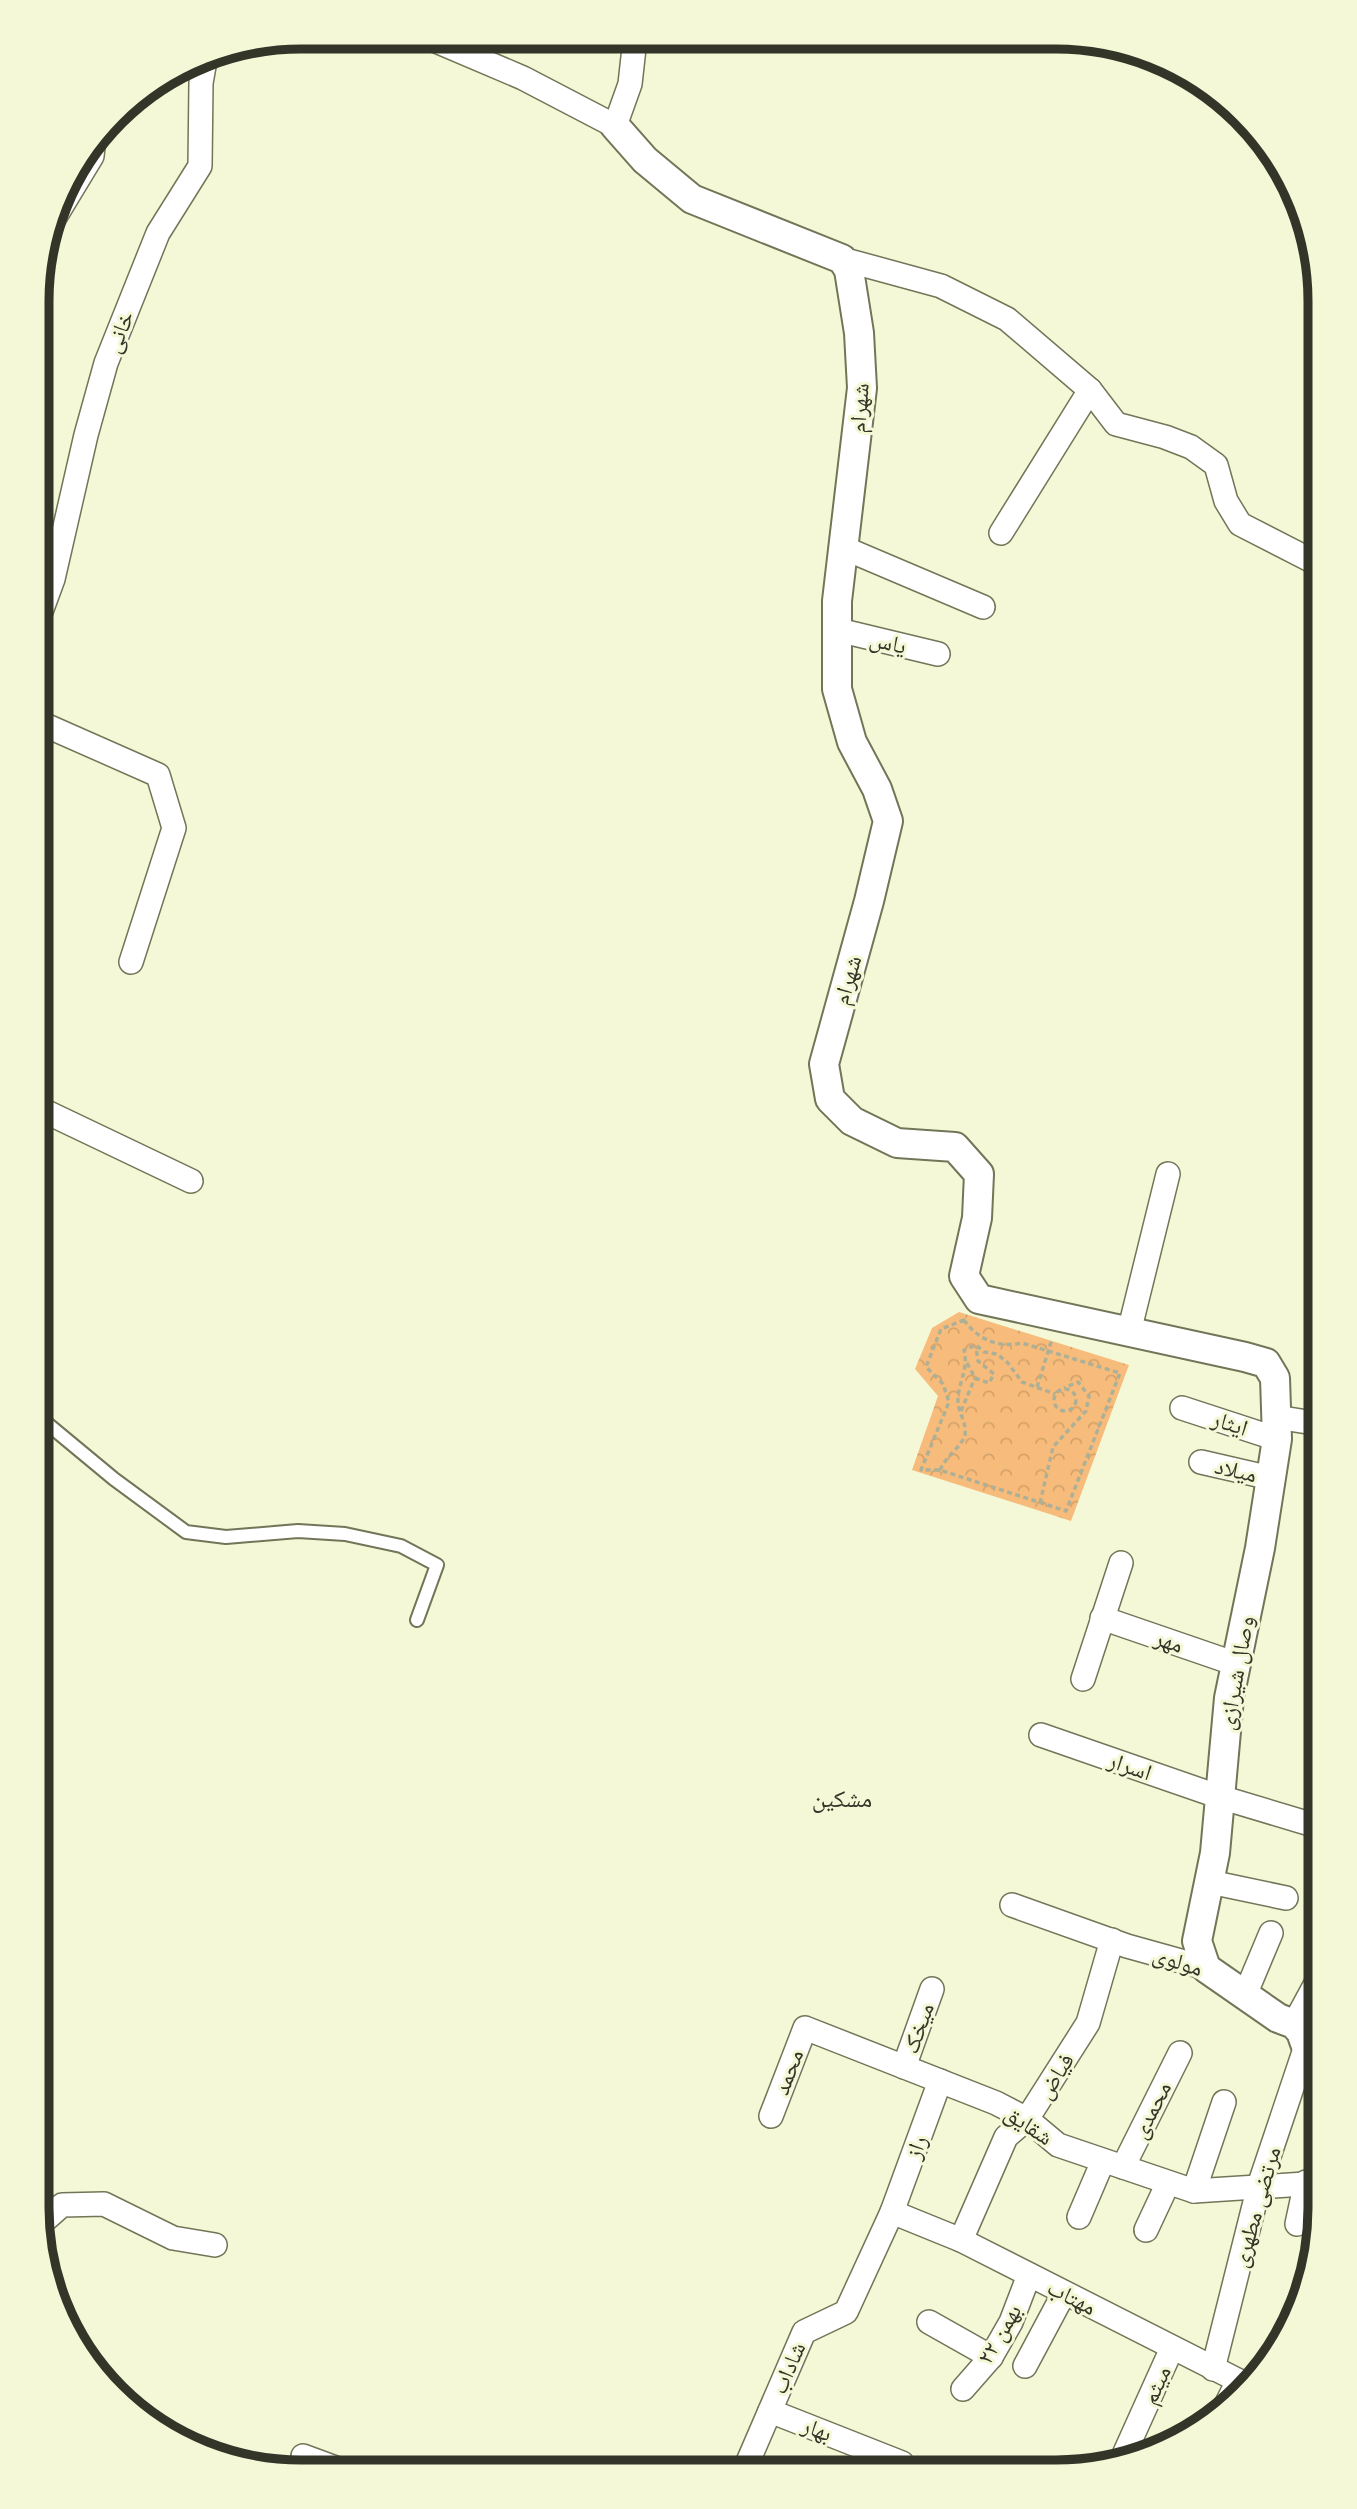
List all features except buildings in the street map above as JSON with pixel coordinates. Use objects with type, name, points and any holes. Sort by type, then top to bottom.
[{"type":"street","points":[[455,49],[523,78],[615,126],[645,159],[692,199],[842,259],[941,286],[1007,319],[1090,390],[1116,424],[1191,447],[1216,465],[1226,501],[1240,524],[1308,559]]},
{"type":"street","points":[[615,126],[630,84],[634,49]]},
{"type":"street","name":"خانی","points":[[49,587],[106,363],[158,233],[200,166],[204,68]]},
{"type":"street","name":"شهرام","points":[[842,259],[849,271],[859,332],[862,388],[838,601],[837,689],[852,742],[877,789],[888,821],[824,1064],[830,1098],[852,1122],[897,1143],[956,1147],[979,1174],[977,1217],[964,1276],[979,1299],[1266,1363],[1275,1378]]},
{"type":"street","points":[[1001,533],[1090,390]]},
{"type":"street","points":[[844,548],[983,607]]},
{"type":"street","name":"یاس","points":[[838,631],[938,654]]},
{"type":"street","points":[[49,727],[158,775],[174,828],[131,962]]},
{"type":"street","points":[[49,1113],[191,1181]]},
{"type":"street","points":[[1129,1332],[1168,1174]]},
{"type":"street","name":"وصال شیرازی","points":[[1206,1968],[1197,1941],[1215,1853],[1229,1698],[1260,1548],[1271,1478],[1277,1428],[1275,1378]]},
{"type":"street","name":"ایثار","points":[[1182,1408],[1277,1428],[1308,1425]]},
{"type":"street","name":"میلاد","points":[[1201,1462],[1271,1478]]},
{"type":"street","points":[[1083,1679],[1121,1563]]},
{"type":"street","name":"مهر","points":[[1102,1618],[1236,1664]]},
{"type":"street","name":"اسرار","points":[[1041,1735],[1220,1797],[1308,1823]]},
{"type":"street","points":[[1210,1882],[1286,1898]]},
{"type":"street","name":"مولوی","points":[[1012,1905],[1112,1940],[1206,1968],[1278,2018],[1307,2042]]},
{"type":"street","points":[[1245,1995],[1270,1933]]},
{"type":"street","name":"فیاض","points":[[961,2240],[1006,2137],[1027,2119],[1088,2023],[1112,1940]]},
{"type":"street","name":"میخک","points":[[904,2067],[932,1989]]},
{"type":"street","name":"شقایق","points":[[805,2028],[996,2103],[1027,2119],[1058,2145],[1168,2183],[1194,2191],[1308,2183]]},
{"type":"street","name":"محمد","points":[[771,2116],[805,2028]]},
{"type":"street","name":"مرتضی مطهری","points":[[1213,2369],[1259,2186],[1307,2042]]},
{"type":"street","name":"محمدی","points":[[1079,2217],[1180,2053]]},
{"type":"street","name":"راز","points":[[892,2212],[940,2081]]},
{"type":"street","points":[[1194,2191],[1224,2102]]},
{"type":"street","points":[[1146,2230],[1168,2183]]},
{"type":"street","points":[[1297,2224],[1308,2196]]},
{"type":"street","points":[[49,2216],[62,2205],[104,2204],[173,2238],[215,2245]]},
{"type":"street","name":"مهتاب","points":[[892,2212],[961,2240],[1238,2382]]},
{"type":"street","name":"شاداب","points":[[749,2460],[804,2332],[846,2312],[892,2212]]},
{"type":"street","name":"۲۲ بهمن","points":[[963,2389],[991,2357],[1011,2322],[1029,2275]]},
{"type":"street","points":[[1024,2366],[1064,2293]]},
{"type":"street","points":[[929,2322],[991,2357]]},
{"type":"street","name":"میثم","points":[[1126,2450],[1172,2348]]},
{"type":"street","name":"بهار","points":[[770,2411],[894,2460]]},
{"type":"street","points":[[303,2456],[314,2460]]},
{"type":"lane","points":[[49,1425],[114,1479],[186,1532],[226,1537],[298,1531],[345,1534],[401,1546],[437,1565],[417,1620]]},
{"type":"path","points":[[1037,1387],[1058,1316]]},
{"type":"path","points":[[964,1320],[971,1330],[987,1340],[1008,1346],[1022,1343],[1120,1373],[1066,1511],[940,1470],[921,1470],[949,1402],[943,1384],[926,1367],[941,1329],[964,1320]]},
{"type":"path","points":[[976,1345],[978,1361],[994,1374],[989,1383],[975,1378],[967,1363],[964,1350],[976,1345]]},
{"type":"path","points":[[976,1345],[984,1352],[997,1354],[1009,1363],[1022,1382],[1055,1394]]},
{"type":"path","points":[[940,1470],[945,1458],[959,1446],[965,1435],[958,1403],[967,1363]]},
{"type":"path","points":[[961,1411],[975,1378]]},
{"type":"path","points":[[1040,1503],[1053,1447],[1086,1411],[1089,1396],[1078,1381],[1065,1388],[1055,1394],[1053,1401],[1057,1408],[1070,1410],[1076,1404],[1076,1396],[1072,1390],[1065,1388]]},
{"type":"green space","points":[[959,1312],[1129,1365],[1071,1521],[912,1470],[938,1396],[915,1369],[932,1328]]},
{"type":"district","name":"مشکین","points":[[842,1799]]}]
